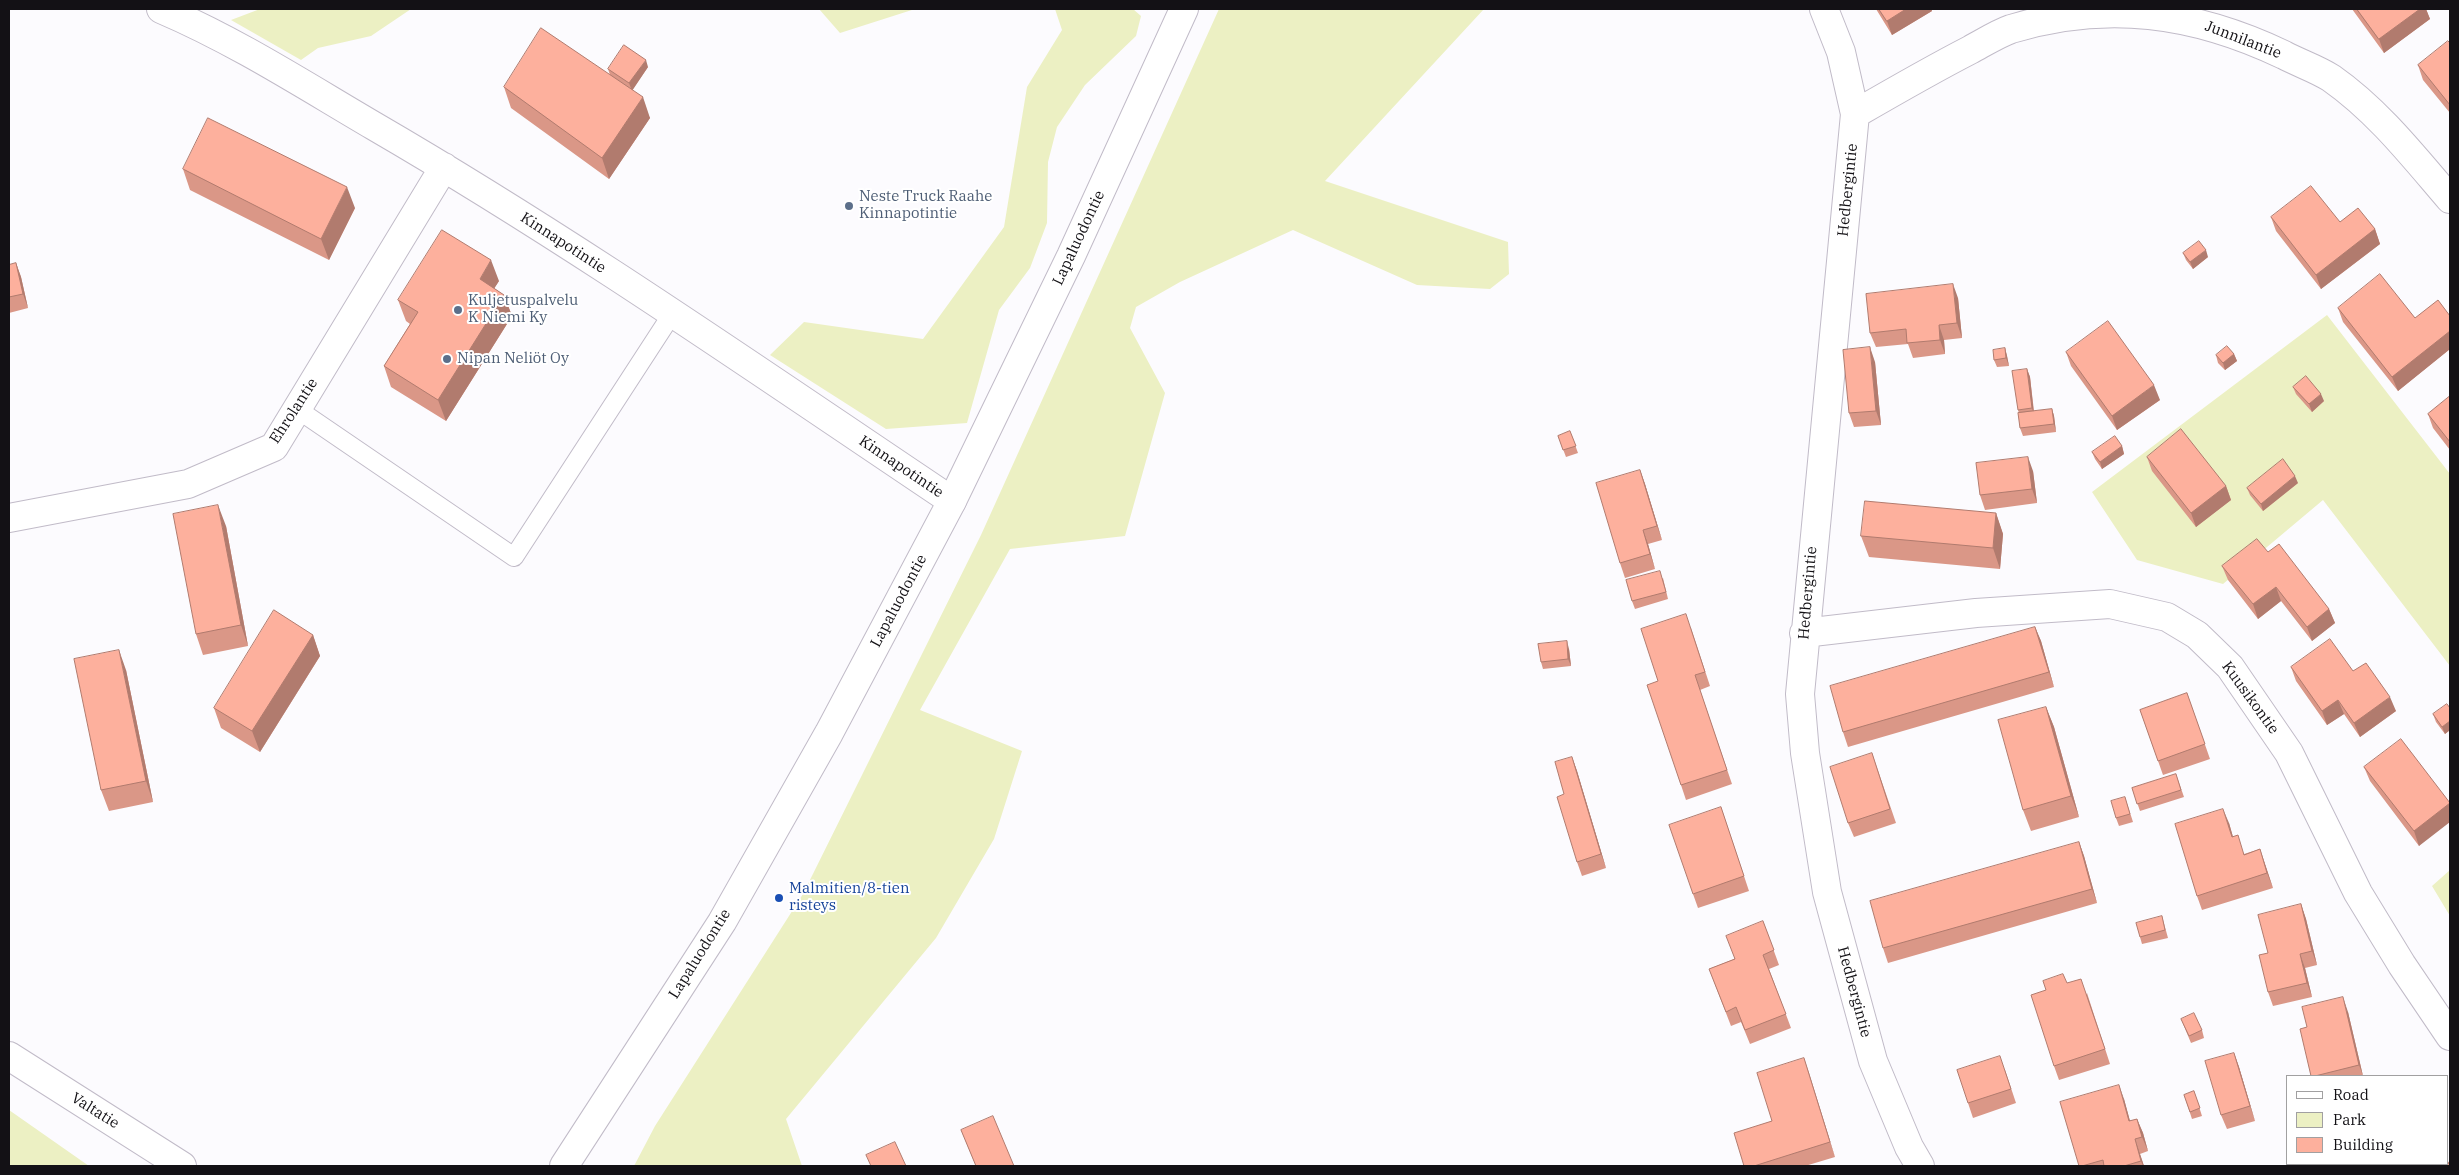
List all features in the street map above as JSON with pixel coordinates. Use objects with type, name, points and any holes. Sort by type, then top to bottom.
[{"type":"main road","name":"Kinnapotintie","points":[[161,9],[210,29],[444,167],[672,314],[952,501]]},
{"type":"main road","name":"Lapaluodontie","points":[[564,1166],[722,922],[829,733],[952,501],[1071,256],[1184,9]]},
{"type":"main road","name":"Hedbergintie","points":[[1824,9],[1841,52],[1855,114],[1804,633],[1800,694],[1802,724],[1827,892],[1874,1061],[1909,1147],[1920,1166]]},
{"type":"main road","name":"Junnilantie","points":[[1855,114],[1936,67],[2010,30],[2069,13],[2106,9],[2158,13],[2213,27],[2240,37],[2266,47],[2330,78],[2382,121],[2450,199]]},
{"type":"main road","name":"Ehrolantie","points":[[9,518],[188,484],[274,447],[444,167]]},
{"type":"main road","name":"Kuusikontie","points":[[1804,633],[1976,613],[2110,604],[2167,617],[2190,630],[2230,667],[2289,753],[2358,893],[2402,965],[2450,1036]]},
{"type":"main road","name":"Valtatie","points":[[9,1056],[182,1166]]},
{"type":"lane","points":[[297,409],[514,558],[672,314]]},
{"type":"green space","points":[[260,9],[411,9],[371,36],[318,48],[301,60],[231,20]]},
{"type":"green space","points":[[819,9],[915,9],[840,33]]},
{"type":"green space","points":[[1055,9],[1133,9],[1141,16],[1136,36],[1085,85],[1057,127],[1048,162],[1047,223],[1030,268],[999,310],[967,423],[886,429],[770,355],[804,322],[923,339],[1004,227],[1027,87],[1062,30]]},
{"type":"green space","points":[[1219,9],[1484,9],[1325,181],[1508,242],[1509,274],[1490,289],[1417,285],[1293,230],[1180,282],[1136,307],[1130,328],[1165,393],[1125,536],[1010,549],[920,710],[1022,751],[994,839],[936,938],[786,1119],[802,1166],[634,1166],[655,1126],[803,894],[981,535]]},
{"type":"green space","points":[[2327,315],[2450,474],[2450,666],[2323,500],[2223,584],[2137,560],[2092,492]]},
{"type":"green space","points":[[2450,870],[2450,916],[2432,886]]},
{"type":"green space","points":[[9,1110],[89,1166],[9,1165]]},
{"type":"building","points":[[1879,9],[1906,9],[1887,21]]},
{"type":"building","points":[[2357,9],[2420,9],[2379,39]]},
{"type":"building","points":[[541,28],[643,97],[602,158],[504,87]]},
{"type":"building","points":[[2448,41],[2450,43],[2450,105],[2418,65]]},
{"type":"building","points":[[624,45],[646,60],[629,83],[608,69]]},
{"type":"building","points":[[208,118],[347,187],[321,239],[183,169]]},
{"type":"building","points":[[2311,186],[2340,222],[2358,208],[2375,229],[2316,275],[2271,217]]},
{"type":"building","points":[[442,230],[491,260],[480,279],[504,295],[438,400],[384,366],[418,312],[398,300]]},
{"type":"building","points":[[2199,241],[2206,250],[2190,262],[2183,253]]},
{"type":"building","points":[[16,263],[23,294],[9,297],[9,265]]},
{"type":"building","points":[[2380,274],[2415,318],[2438,300],[2450,316],[2450,331],[2392,377],[2338,308]]},
{"type":"building","points":[[1953,284],[1957,323],[1939,325],[1940,340],[1907,343],[1906,329],[1870,333],[1866,294]]},
{"type":"building","points":[[2108,321],[2154,385],[2112,416],[2066,352]]},
{"type":"building","points":[[2227,346],[2234,354],[2223,363],[2216,355]]},
{"type":"building","points":[[1870,347],[1876,411],[1849,413],[1843,350]]},
{"type":"building","points":[[2005,348],[2006,358],[1994,360],[1993,350]]},
{"type":"building","points":[[2027,369],[2032,408],[2018,410],[2012,371]]},
{"type":"building","points":[[2306,376],[2321,394],[2309,404],[2293,387]]},
{"type":"building","points":[[2450,396],[2450,442],[2428,414]]},
{"type":"building","points":[[2052,409],[2054,424],[2020,428],[2018,413]]},
{"type":"building","points":[[2181,429],[2226,486],[2191,513],[2147,457]]},
{"type":"building","points":[[1570,431],[1576,446],[1563,450],[1558,436]]},
{"type":"building","points":[[2115,436],[2122,446],[2100,462],[2092,452]]},
{"type":"building","points":[[2028,457],[2032,489],[1980,495],[1976,463]]},
{"type":"building","points":[[2283,459],[2295,476],[2261,504],[2247,488]]},
{"type":"building","points":[[1640,470],[1657,526],[1643,530],[1650,554],[1620,563],[1596,483]]},
{"type":"building","points":[[1865,501],[1996,513],[1993,548],[1861,536]]},
{"type":"building","points":[[218,505],[241,625],[196,634],[173,514]]},
{"type":"building","points":[[2257,539],[2268,552],[2279,544],[2329,609],[2307,627],[2276,587],[2253,604],[2222,566]]},
{"type":"building","points":[[1660,571],[1666,592],[1632,601],[1626,580]]},
{"type":"building","points":[[274,610],[313,635],[252,731],[214,708]]},
{"type":"building","points":[[1686,614],[1705,672],[1695,675],[1727,770],[1681,785],[1647,685],[1658,681],[1641,629]]},
{"type":"building","points":[[2035,627],[2049,672],[1843,732],[1830,686]]},
{"type":"building","points":[[2330,639],[2353,671],[2366,663],[2390,697],[2354,723],[2338,700],[2322,711],[2291,667]]},
{"type":"building","points":[[1567,641],[1568,659],[1541,662],[1538,644]]},
{"type":"building","points":[[119,650],[146,781],[101,790],[74,659]]},
{"type":"building","points":[[2187,693],[2205,744],[2158,761],[2140,710]]},
{"type":"building","points":[[2447,704],[2450,708],[2450,721],[2442,727],[2433,714]]},
{"type":"building","points":[[2046,707],[2071,796],[2023,810],[1998,720]]},
{"type":"building","points":[[2401,739],[2450,803],[2414,831],[2364,767]]},
{"type":"building","points":[[1872,753],[1890,809],[1848,823],[1830,767]]},
{"type":"building","points":[[1572,757],[1601,854],[1577,862],[1557,797],[1564,794],[1555,762]]},
{"type":"building","points":[[2176,774],[2181,790],[2137,804],[2132,788]]},
{"type":"building","points":[[2125,797],[2130,814],[2116,818],[2111,801]]},
{"type":"building","points":[[1721,807],[1744,876],[1693,894],[1669,825]]},
{"type":"building","points":[[2223,809],[2232,837],[2238,835],[2244,855],[2260,849],[2267,873],[2197,896],[2175,824]]},
{"type":"building","points":[[2079,842],[2092,889],[1883,948],[1870,901]]},
{"type":"building","points":[[2301,904],[2312,951],[2300,954],[2307,983],[2268,992],[2259,955],[2268,953],[2258,915]]},
{"type":"building","points":[[2162,916],[2165,930],[2140,937],[2136,923]]},
{"type":"building","points":[[1763,921],[1774,950],[1763,955],[1786,1014],[1745,1030],[1736,1007],[1726,1012],[1709,969],[1735,959],[1726,936]]},
{"type":"building","points":[[2063,974],[2067,983],[2081,979],[2105,1049],[2054,1066],[2031,995],[2046,990],[2043,981]]},
{"type":"building","points":[[2343,997],[2359,1065],[2319,1075],[2311,1075],[2300,1029],[2307,1027],[2302,1007]]},
{"type":"building","points":[[2194,1013],[2202,1030],[2189,1036],[2181,1019]]},
{"type":"building","points":[[2234,1053],[2250,1106],[2221,1115],[2205,1061]]},
{"type":"building","points":[[2000,1056],[2011,1089],[1968,1103],[1957,1070]]},
{"type":"building","points":[[1804,1058],[1830,1142],[1754,1166],[1744,1166],[1734,1133],[1772,1121],[1757,1073]]},
{"type":"building","points":[[2119,1085],[2129,1121],[2137,1119],[2142,1137],[2135,1139],[2141,1161],[2124,1166],[2104,1166],[2103,1160],[2079,1166],[2060,1102]]},
{"type":"building","points":[[2194,1091],[2200,1108],[2190,1112],[2184,1095]]},
{"type":"building","points":[[993,1116],[1014,1166],[976,1166],[961,1130]]},
{"type":"building","points":[[895,1142],[906,1166],[871,1166],[866,1155]]},
{"type":"building","points":[[2449,1164],[2450,1166],[2402,1166]]},
{"type":"place","name":"Neste Truck Raahe Kinnapotintie","points":[[849,206]]},
{"type":"place","name":"Kuljetuspalvelu K Niemi Ky","points":[[458,310]]},
{"type":"place","name":"Nipan Neliöt Oy","points":[[447,359]]},
{"type":"place","name":"Malmitien/8-tien risteys","points":[[779,898]]}]
